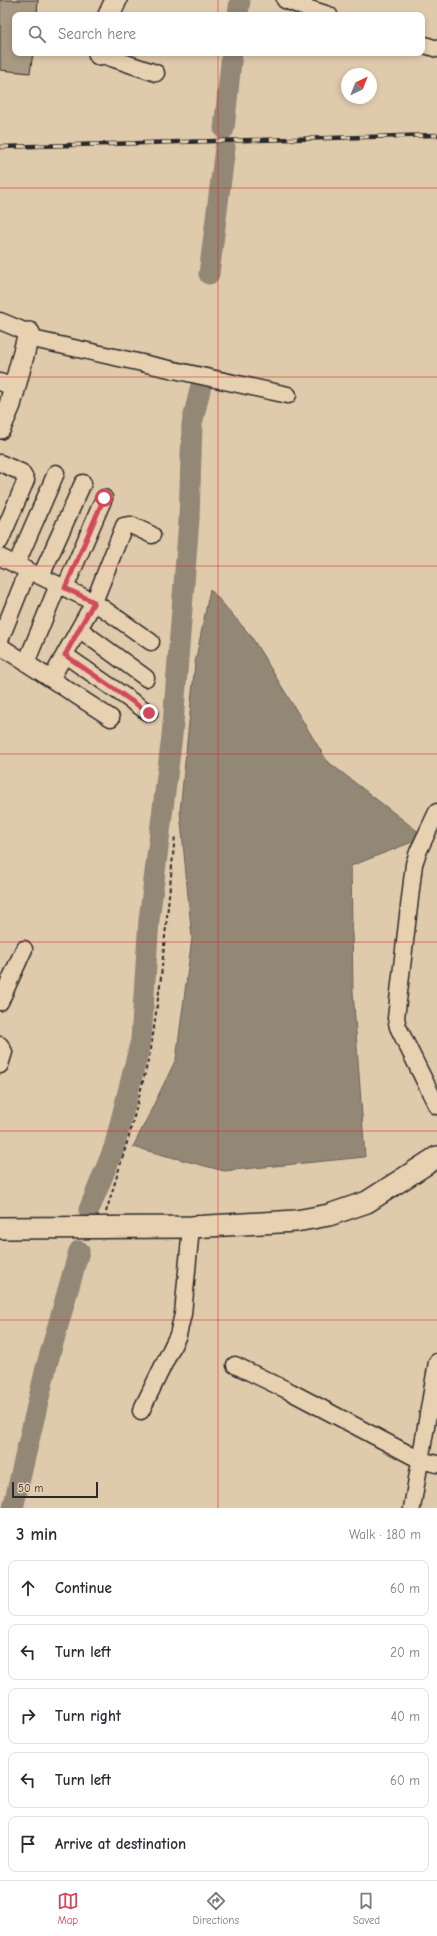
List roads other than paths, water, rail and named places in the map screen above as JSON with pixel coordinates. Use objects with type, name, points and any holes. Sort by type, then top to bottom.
[{"type":"main road","points":[[110,12],[116,0]]},
{"type":"main road","points":[[0,428],[10,405],[7,385],[28,335]]},
{"type":"main road","points":[[0,1228],[102,1226],[191,1227],[296,1221],[329,1215],[367,1202],[437,1157]]},
{"type":"main road","points":[[411,1174],[437,1170]]},
{"type":"street","points":[[285,0],[302,3],[322,12]]},
{"type":"street","points":[[425,45],[437,49]]},
{"type":"street","points":[[105,56],[156,73]]},
{"type":"street","points":[[0,321],[28,335],[288,395]]},
{"type":"street","points":[[0,463],[21,472],[26,480],[25,486],[0,541]]},
{"type":"street","points":[[0,640],[15,566],[56,474]]},
{"type":"street","points":[[15,566],[83,483]]},
{"type":"street","points":[[26,663],[61,586],[104,498]]},
{"type":"street","points":[[51,679],[94,602],[124,526],[130,525],[152,535]]},
{"type":"street","points":[[15,566],[94,602],[151,642]]},
{"type":"street","points":[[79,629],[146,678]]},
{"type":"street","points":[[0,646],[111,718]]},
{"type":"street","points":[[65,655],[149,713]]},
{"type":"street","points":[[437,812],[414,864],[396,1018],[398,1027],[437,1106]]},
{"type":"street","points":[[0,1002],[24,949]]},
{"type":"street","points":[[0,1045],[4,1052],[0,1065]]},
{"type":"street","points":[[141,1411],[178,1335],[183,1314],[191,1227]]},
{"type":"street","points":[[412,1508],[437,1362]]},
{"type":"street","points":[[235,1365],[291,1392],[420,1460],[437,1464]]},
{"type":"waterway","points":[[238,12],[240,0]]},
{"type":"waterway","points":[[224,129],[232,56]]},
{"type":"waterway","points":[[209,274],[225,148]]},
{"type":"waterway","points":[[89,1210],[114,1148],[141,1040],[149,920],[172,736],[189,520],[192,424],[202,381]]},
{"type":"waterway","points":[[13,1508],[46,1368],[79,1251]]},
{"type":"railway","points":[[0,147],[437,135]]}]
